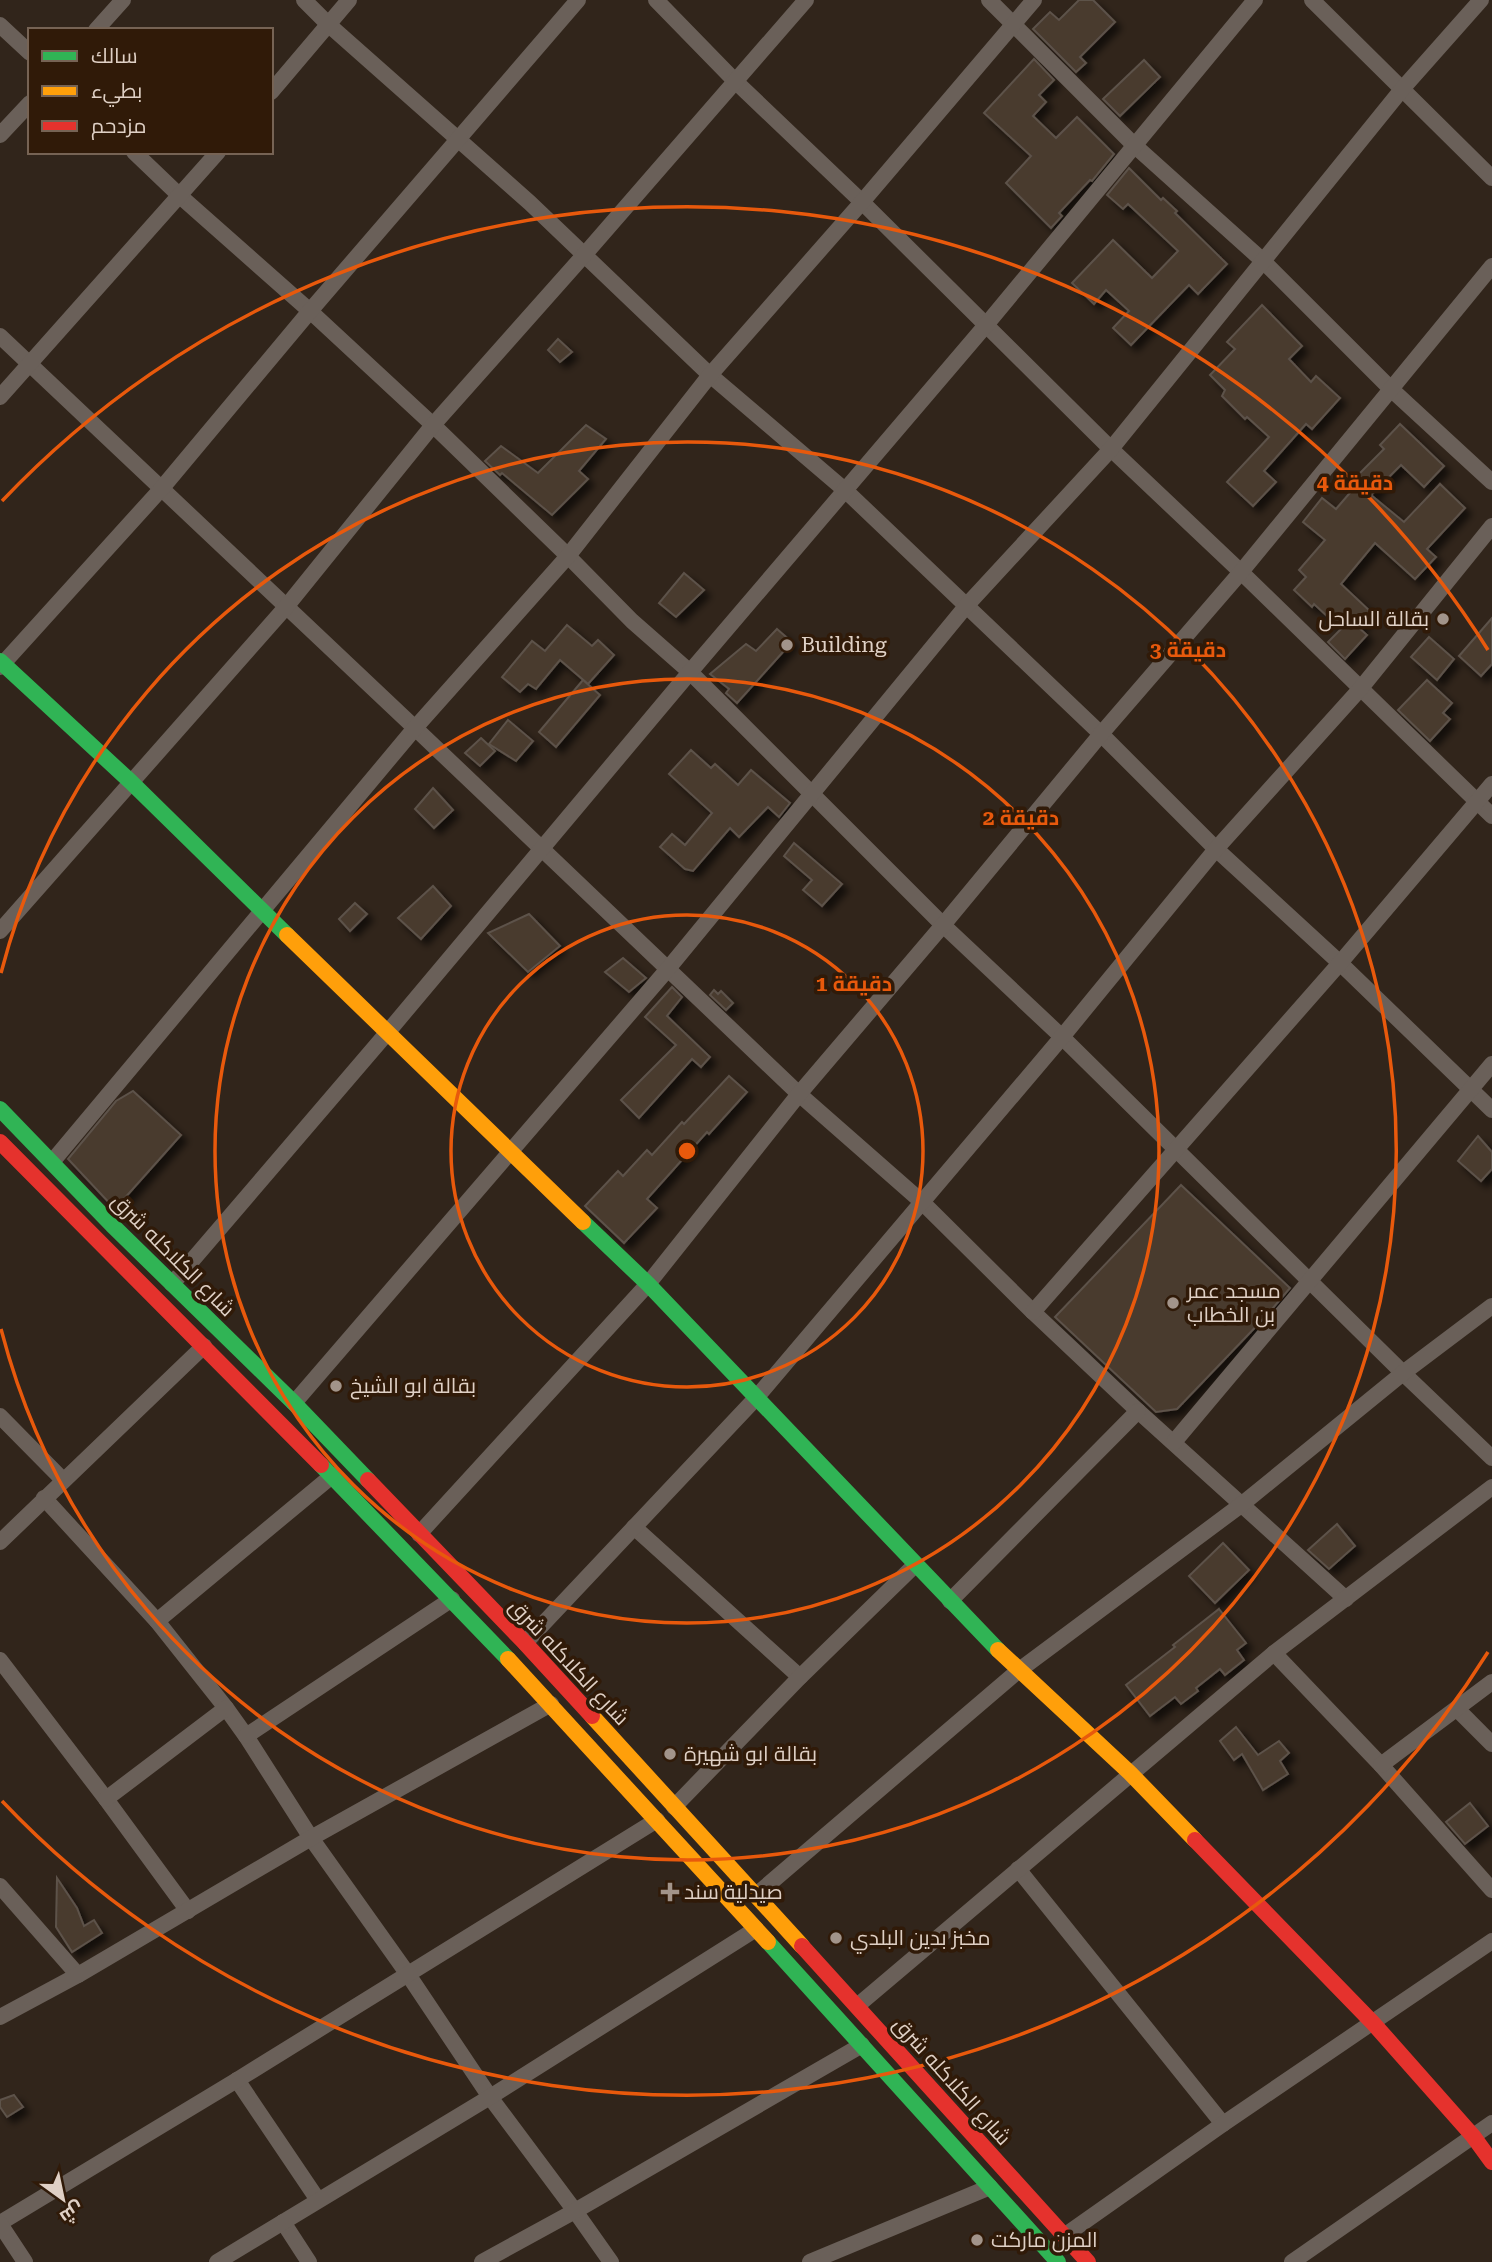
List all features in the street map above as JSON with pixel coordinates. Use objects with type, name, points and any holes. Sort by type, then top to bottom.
[{"type":"street","points":[[98,28],[123,0]]},
{"type":"street","points":[[304,0],[585,254],[710,375],[846,491],[1101,734],[1216,849],[1340,963],[1492,1110]]},
{"type":"street","points":[[273,90],[349,0]]},
{"type":"street","points":[[578,0],[310,311],[162,488],[1,664],[131,782],[649,1284],[1018,1671],[1130,1773],[1373,2023],[1473,2136],[1492,2162]]},
{"type":"street","points":[[656,0],[735,81],[862,202],[1111,449],[1492,816]]},
{"type":"street","points":[[0,931],[286,607],[433,425],[806,0]]},
{"type":"street","points":[[989,0],[1134,145],[1262,260],[1392,390],[1492,482]]},
{"type":"street","points":[[52,1162],[415,728],[568,556],[710,375],[1034,0]]},
{"type":"street","points":[[172,1284],[986,326],[1255,0]]},
{"type":"street","points":[[1312,0],[1492,178]]},
{"type":"street","points":[[294,1403],[667,970],[967,606],[1111,449],[1403,88],[1481,0]]},
{"type":"street","points":[[0,25],[28,50]]},
{"type":"street","points":[[0,135],[28,105]]},
{"type":"street","points":[[136,154],[433,425],[632,621],[690,672],[943,925],[1062,1037],[1492,1458]]},
{"type":"street","points":[[0,397],[216,154]]},
{"type":"street","points":[[419,1534],[649,1284],[799,1094],[1101,734],[1241,572],[1492,266]]},
{"type":"street","points":[[0,336],[799,1094],[922,1202],[1138,1411],[1346,1599]]},
{"type":"street","points":[[525,1643],[756,1398],[1062,1037],[1216,849],[1361,688],[1492,526]]},
{"type":"street","points":[[1033,1312],[1340,963],[1492,784]]},
{"type":"street","points":[[1174,1442],[1492,1064]]},
{"type":"street","name":"شارع الكلاكله شرق","points":[[0,1109],[172,1284],[294,1403],[525,1643],[1088,2262]]},
{"type":"street","name":"شارع الكلاكله شرق","points":[[0,1142],[333,1475],[452,1599],[551,1704],[1058,2262]]},
{"type":"street","points":[[756,1895],[1018,1671],[1241,1505],[1403,1373],[1492,1306]]},
{"type":"street","points":[[0,1542],[204,1346]]},
{"type":"street","points":[[950,1601],[1138,1411]]},
{"type":"street","points":[[0,1416],[63,1480]]},
{"type":"street","points":[[157,1621],[333,1475]]},
{"type":"street","points":[[857,2006],[1274,1653],[1492,1487]]},
{"type":"street","points":[[44,1498],[157,1621],[226,1708],[311,1838],[490,2096],[611,2262]]},
{"type":"street","points":[[634,1527],[800,1677]]},
{"type":"street","points":[[674,1807],[800,1677],[915,1565]]},
{"type":"street","points":[[246,1736],[452,1599]]},
{"type":"street","points":[[1274,1653],[1381,1765],[1492,1890]]},
{"type":"street","points":[[0,1660],[188,1911]]},
{"type":"street","points":[[1381,1765],[1492,1682]]},
{"type":"street","points":[[0,2017],[551,1704]]},
{"type":"street","points":[[106,1799],[226,1708]]},
{"type":"street","points":[[1457,1709],[1492,1744]]},
{"type":"street","points":[[25,2262],[0,2223],[657,1820]]},
{"type":"street","points":[[1018,1869],[1223,2124]]},
{"type":"street","points":[[0,1886],[78,1975]]},
{"type":"street","points":[[217,2262],[490,2096],[755,1929]]},
{"type":"street","points":[[1064,2236],[1492,1941]]},
{"type":"street","points":[[482,2262],[862,2045]]},
{"type":"street","points":[[237,2080],[318,2200]]},
{"type":"street","points":[[1292,2262],[1492,2123]]},
{"type":"street","points":[[810,2262],[990,2187]]},
{"type":"street","points":[[284,2222],[309,2262]]},
{"type":"building","points":[[1079,0],[1093,0],[1115,22],[1080,57],[1086,63],[1076,72],[1033,29],[1050,12],[1059,20]]},
{"type":"building","points":[[1034,59],[1054,80],[1039,95],[1046,102],[1033,116],[1056,138],[1077,117],[1114,154],[1092,181],[1090,180],[1059,213],[1062,216],[1051,228],[1006,183],[1031,156],[984,113]]},
{"type":"building","points":[[1144,60],[1160,77],[1120,116],[1103,99]]},
{"type":"building","points":[[1129,168],[1161,200],[1163,198],[1177,211],[1175,213],[1227,264],[1198,294],[1189,285],[1131,345],[1113,328],[1129,311],[1106,290],[1094,304],[1072,283],[1113,240],[1152,278],[1178,251],[1128,204],[1123,209],[1107,195]]},
{"type":"building","points":[[1262,305],[1302,346],[1289,359],[1311,382],[1316,376],[1340,398],[1312,429],[1306,424],[1264,471],[1276,482],[1253,506],[1227,482],[1269,437],[1247,417],[1245,419],[1222,396],[1225,390],[1210,375],[1235,349],[1227,342]]},
{"type":"building","points":[[558,339],[572,352],[560,362],[548,350]]},
{"type":"building","points":[[1400,424],[1444,466],[1424,487],[1401,465],[1371,495],[1404,522],[1440,484],[1465,508],[1427,549],[1436,557],[1415,579],[1375,543],[1341,584],[1372,613],[1358,627],[1367,635],[1345,659],[1328,642],[1341,629],[1294,590],[1306,577],[1299,570],[1325,540],[1303,522],[1322,498],[1336,509],[1361,480],[1357,476],[1384,449],[1380,445]]},
{"type":"building","points":[[586,425],[606,439],[579,471],[588,479],[552,515],[485,461],[501,446],[538,473]]},
{"type":"building","points":[[684,573],[704,590],[676,617],[659,603]]},
{"type":"building","points":[[1492,618],[1492,664],[1481,676],[1459,656]]},
{"type":"building","points":[[567,625],[592,646],[598,640],[614,655],[588,684],[560,660],[536,689],[528,684],[520,692],[502,677],[532,641],[545,651]]},
{"type":"building","points":[[777,629],[792,642],[737,703],[726,693],[729,689],[710,674],[746,644],[756,651]]},
{"type":"building","points":[[1429,637],[1454,659],[1437,680],[1411,657]]},
{"type":"building","points":[[583,680],[600,695],[556,747],[539,732]]},
{"type":"building","points":[[1427,680],[1452,703],[1443,713],[1450,719],[1430,741],[1398,710]]},
{"type":"building","points":[[508,720],[533,741],[516,761],[489,744]]},
{"type":"building","points":[[481,738],[495,751],[480,766],[465,753]]},
{"type":"building","points":[[691,750],[711,768],[715,764],[738,785],[751,770],[790,803],[779,817],[768,807],[739,837],[730,828],[693,871],[685,869],[660,847],[672,834],[685,845],[712,813],[669,774]]},
{"type":"building","points":[[433,788],[453,810],[434,828],[415,809]]},
{"type":"building","points":[[794,843],[842,884],[822,906],[803,890],[812,880],[784,856]]},
{"type":"building","points":[[433,886],[451,906],[421,939],[398,918]]},
{"type":"building","points":[[355,903],[367,914],[350,931],[339,919]]},
{"type":"building","points":[[529,914],[560,946],[528,972],[488,933]]},
{"type":"building","points":[[623,958],[646,978],[629,992],[605,972]]},
{"type":"building","points":[[672,987],[682,997],[667,1016],[710,1057],[701,1067],[692,1059],[639,1118],[621,1100],[676,1045],[645,1017]]},
{"type":"building","points":[[714,990],[718,994],[721,991],[733,1003],[726,1010],[710,995]]},
{"type":"building","points":[[729,1076],[747,1092],[647,1199],[657,1208],[624,1243],[585,1206],[618,1171],[623,1176],[647,1150],[652,1155]]},
{"type":"building","points":[[133,1091],[181,1135],[115,1209],[68,1159],[116,1101]]},
{"type":"building","points":[[1478,1136],[1492,1152],[1492,1169],[1481,1181],[1458,1161]]},
{"type":"building","name":"مسجد عمر بن الخطاب","points":[[1181,1185],[1290,1288],[1177,1409],[1156,1412],[1055,1317]]},
{"type":"building","points":[[1337,1524],[1355,1546],[1329,1569],[1308,1550]]},
{"type":"building","points":[[1223,1543],[1249,1570],[1215,1603],[1189,1576]]},
{"type":"building","points":[[1219,1609],[1246,1643],[1237,1650],[1244,1660],[1225,1675],[1220,1669],[1181,1704],[1175,1697],[1150,1716],[1126,1685]]},
{"type":"building","points":[[1236,1727],[1258,1755],[1279,1741],[1289,1753],[1280,1761],[1288,1774],[1263,1790],[1242,1754],[1234,1760],[1220,1741]]},
{"type":"building","points":[[1470,1803],[1488,1826],[1465,1844],[1446,1822]]},
{"type":"building","points":[[57,1878],[77,1908],[84,1926],[94,1920],[102,1933],[72,1952],[56,1927]]},
{"type":"building","points":[[14,2095],[23,2107],[7,2117],[0,2107],[0,2100]]},
{"type":"traffic: fast","points":[[0,661],[131,782],[287,935]]},
{"type":"traffic: fast","points":[[0,1109],[112,1225],[294,1403],[368,1480]]},
{"type":"traffic: fast","points":[[583,1222],[648,1284],[998,1650]]},
{"type":"traffic: fast","points":[[321,1465],[508,1659]]},
{"type":"traffic: fast","points":[[768,1942],[1058,2262]]},
{"type":"traffic: slow","points":[[287,935],[583,1222]]},
{"type":"traffic: slow","points":[[998,1650],[1130,1773],[1195,1840]]},
{"type":"traffic: slow","points":[[508,1659],[768,1942]]},
{"type":"traffic: slow","points":[[592,1716],[802,1946]]},
{"type":"traffic: jam","points":[[0,1142],[321,1465]]},
{"type":"traffic: jam","points":[[368,1480],[592,1716]]},
{"type":"traffic: jam","points":[[1195,1840],[1373,2023],[1473,2136],[1492,2162]]},
{"type":"traffic: jam","points":[[802,1946],[1088,2262]]},
{"type":"place","name":"بقالة الساحل","points":[[1443,619]]},
{"type":"place","name":"Building","points":[[787,645]]},
{"type":"place","name":"مسجد عمر بن الخطاب","points":[[1173,1303]]},
{"type":"place","name":"بقالة ابو الشيخ","points":[[336,1386]]},
{"type":"place","name":"بقالة ابو شهيرة","points":[[670,1754]]},
{"type":"place","name":"صيدلية سند","points":[[670,1892]]},
{"type":"place","name":"مخبز بدين البلدي","points":[[836,1938]]},
{"type":"place","name":"المزن ماركت","points":[[977,2240]]}]
